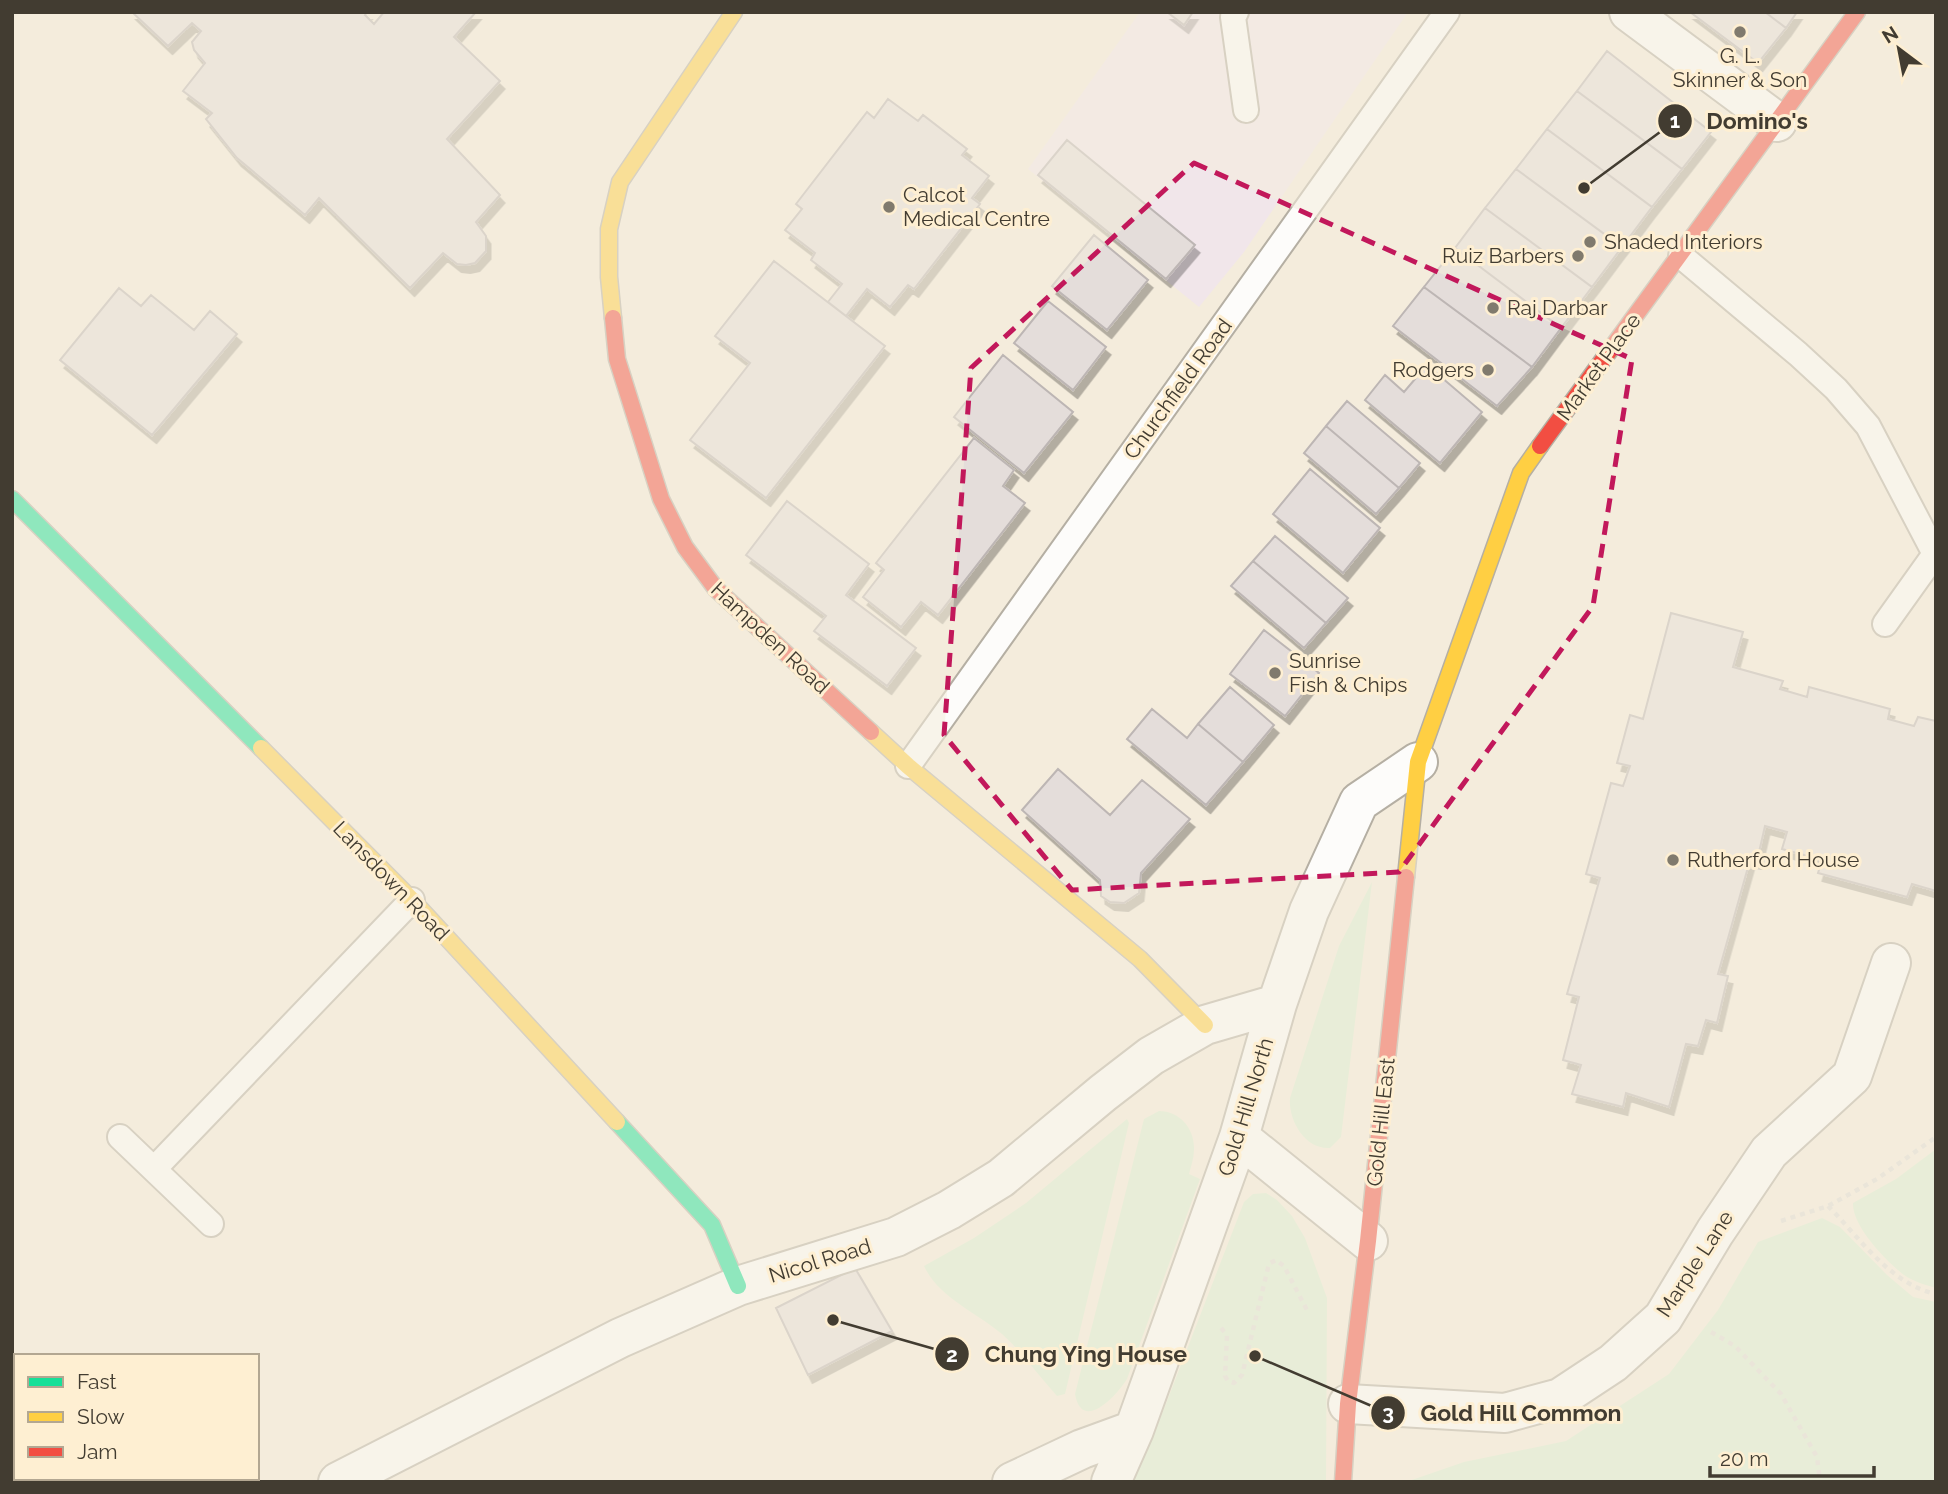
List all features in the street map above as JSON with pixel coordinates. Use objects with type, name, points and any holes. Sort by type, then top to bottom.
[{"type":"street","name":"Hampden Road","points":[[734,12],[620,182],[609,229],[609,276],[617,359],[661,499],[685,547],[716,589],[908,766],[1140,959],[1205,1025]]},
{"type":"street","points":[[1629,12],[1777,122]]},
{"type":"street","name":"Market Place","points":[[1418,762],[1521,473],[1857,12]]},
{"type":"street","name":"Lansdown Road","points":[[12,499],[412,900],[712,1225],[738,1286]]},
{"type":"street","name":"Gold Hill North","points":[[1111,1482],[1134,1430],[1239,1137],[1277,1004],[1308,911],[1359,802],[1418,762]]},
{"type":"street","name":"Gold Hill East","points":[[1343,1482],[1348,1404],[1368,1241],[1418,762]]},
{"type":"street","name":"Marple Lane","points":[[1348,1404],[1505,1413],[1560,1398],[1613,1363],[1663,1318],[1769,1152],[1852,1076],[1891,963]]},
{"type":"street","name":"Nicol Road","points":[[338,1482],[620,1338],[738,1286],[896,1237],[949,1210],[1001,1178],[1151,1056],[1205,1025],[1277,1004]]},
{"type":"street","points":[[1239,1137],[1368,1241]]},
{"type":"street","points":[[1012,1482],[1082,1449],[1134,1430]]},
{"type":"lane","points":[[1236,12],[1233,17],[1247,110]]},
{"type":"lane","name":"Churchfield Road","points":[[908,766],[1447,12]]},
{"type":"lane","points":[[1681,256],[1798,354],[1836,389],[1868,426],[1935,554],[1885,624]]},
{"type":"lane","points":[[155,1168],[412,900]]},
{"type":"lane","points":[[120,1136],[211,1224]]},
{"type":"path","points":[[1777,1223],[1828,1206],[1877,1179],[1936,1137]]},
{"type":"path","points":[[1828,1206],[1900,1279],[1920,1290],[1936,1294]]},
{"type":"path","points":[[1218,1325],[1227,1335],[1225,1376],[1234,1383],[1242,1375],[1268,1268],[1276,1260],[1283,1266],[1312,1321],[1358,1320]]},
{"type":"path","points":[[1705,1329],[1735,1346],[1781,1394],[1817,1457],[1820,1482]]},
{"type":"highlighted area","points":[[1194,163],[1632,359],[1593,606],[1399,872],[1072,890],[944,735],[971,368]]},
{"type":"shaded area","points":[[1140,12],[1408,12],[1244,252],[1199,307],[1028,169]]},
{"type":"green space","points":[[1372,882],[1341,1137],[1330,1148],[1321,1147],[1306,1139],[1300,1132],[1292,1115],[1290,1098],[1339,946]]},
{"type":"green space","points":[[1159,1111],[1173,1114],[1189,1128],[1194,1150],[1189,1174],[1200,1179],[1127,1379],[1108,1401],[1092,1411],[1085,1411],[1079,1405],[1075,1394],[1144,1119]]},
{"type":"green space","points":[[1127,1119],[1129,1123],[1065,1394],[1057,1396],[1002,1334],[948,1296],[924,1266],[974,1238],[1026,1203]]},
{"type":"green space","points":[[1936,1149],[1936,1288],[1908,1277],[1888,1261],[1864,1232],[1854,1212],[1853,1203],[1896,1179]]},
{"type":"green space","points":[[1266,1193],[1292,1216],[1305,1238],[1327,1298],[1326,1482],[1132,1482],[1162,1414],[1244,1202],[1253,1194]]},
{"type":"green space","points":[[1822,1218],[1840,1227],[1887,1275],[1913,1297],[1936,1302],[1936,1482],[1406,1482],[1464,1462],[1566,1441],[1669,1374],[1718,1310],[1758,1242]]},
{"type":"building","points":[[132,12],[367,12],[365,15],[374,24],[384,12],[476,12],[454,37],[500,81],[447,139],[500,195],[476,222],[486,236],[486,251],[475,263],[466,265],[457,264],[443,253],[410,288],[319,198],[305,215],[237,158],[206,119],[212,113],[183,91],[205,63],[194,50],[192,42],[201,31],[192,23],[168,46]]},
{"type":"building","points":[[1167,12],[1193,12],[1184,25]]},
{"type":"building","points":[[1690,12],[1765,12],[1786,28],[1758,63]]},
{"type":"building","points":[[1765,12],[1797,12],[1786,28]]},
{"type":"building","points":[[1607,51],[1711,132],[1682,169],[1577,91]]},
{"type":"building","points":[[1577,91],[1682,169],[1652,207],[1547,129]]},
{"type":"building","name":"Calcot Medical Centre","points":[[888,99],[918,121],[923,115],[967,149],[962,155],[989,176],[972,198],[980,204],[914,289],[908,285],[890,307],[867,289],[846,316],[828,302],[842,284],[811,260],[815,253],[785,230],[802,209],[796,204],[867,112],[874,118]]},
{"type":"building","points":[[1547,129],[1652,207],[1622,247],[1516,169]]},
{"type":"building","points":[[1067,140],[1195,245],[1166,279],[1038,175]]},
{"type":"building","points":[[1516,169],[1622,247],[1592,287],[1485,208]]},
{"type":"building","points":[[1485,208],[1592,287],[1561,328],[1455,248]]},
{"type":"building","points":[[1094,235],[1148,280],[1107,330],[1052,286]]},
{"type":"building","name":"Raj Darbar","points":[[1455,248],[1561,328],[1532,367],[1424,287]]},
{"type":"building","points":[[774,261],[885,346],[766,498],[690,440],[750,363],[715,336]]},
{"type":"building","points":[[1424,287],[1532,367],[1497,406],[1393,326]]},
{"type":"building","points":[[119,288],[141,306],[151,295],[194,330],[210,311],[237,334],[152,435],[60,360]]},
{"type":"building","points":[[1048,301],[1106,347],[1073,390],[1014,343]]},
{"type":"building","points":[[1003,355],[1073,412],[1024,473],[954,417]]},
{"type":"building","points":[[1427,365],[1482,412],[1440,463],[1365,400],[1385,375],[1404,392]]},
{"type":"building","points":[[1347,401],[1420,463],[1399,488],[1326,426]]},
{"type":"building","points":[[1326,426],[1399,488],[1376,514],[1304,453]]},
{"type":"building","points":[[974,438],[1014,470],[1003,486],[1025,503],[938,615],[921,602],[901,627],[863,597],[884,570],[876,563]]},
{"type":"building","points":[[1310,469],[1380,528],[1343,573],[1273,514]]},
{"type":"building","points":[[787,501],[869,564],[846,595],[916,648],[887,686],[814,631],[826,616],[746,555]]},
{"type":"building","points":[[1275,536],[1348,598],[1326,623],[1253,561]]},
{"type":"building","points":[[1253,561],[1326,623],[1304,648],[1231,586]]},
{"type":"building","name":"Rutherford House","points":[[1671,613],[1743,632],[1733,667],[1783,681],[1780,689],[1807,697],[1809,687],[1890,709],[1888,719],[1914,726],[1918,717],[1936,721],[1936,891],[1912,884],[1907,897],[1818,873],[1822,860],[1782,849],[1787,832],[1765,826],[1757,861],[1750,860],[1718,974],[1728,976],[1717,1023],[1706,1020],[1698,1046],[1686,1044],[1669,1107],[1626,1093],[1623,1107],[1572,1094],[1581,1065],[1563,1060],[1579,997],[1567,994],[1600,878],[1586,874],[1611,783],[1623,786],[1630,766],[1617,763],[1630,715],[1643,719]]},
{"type":"building","name":"Sunrise Fish & Chips","points":[[1264,630],[1319,673],[1285,716],[1230,674]]},
{"type":"building","points":[[1230,687],[1274,725],[1243,762],[1198,724]]},
{"type":"building","points":[[1152,709],[1187,738],[1198,724],[1243,762],[1206,805],[1127,739]]},
{"type":"building","points":[[1058,769],[1110,815],[1142,780],[1190,819],[1141,873],[1139,893],[1124,903],[1110,902],[1101,896],[1100,880],[1022,810]]},
{"type":"building","points":[[855,1268],[892,1331],[808,1375],[776,1308]]},
{"type":"traffic: fast","points":[[12,499],[261,748]]},
{"type":"traffic: fast","points":[[617,1122],[712,1225],[738,1286]]},
{"type":"traffic: slow","points":[[613,318],[609,277],[609,229],[620,182],[734,12]]},
{"type":"traffic: slow","points":[[1406,877],[1418,762],[1521,473],[1540,446]]},
{"type":"traffic: slow","points":[[871,732],[908,766],[1140,959],[1205,1025]]},
{"type":"traffic: slow","points":[[261,748],[412,900],[617,1122]]},
{"type":"traffic: jam","points":[[1540,446],[1857,12]]},
{"type":"traffic: jam","points":[[613,318],[617,359],[661,499],[685,547],[716,589],[871,732]]},
{"type":"traffic: jam","points":[[1343,1482],[1348,1404],[1406,877]]},
{"type":"place","name":"G. L. Skinner & Son","points":[[1740,32]]},
{"type":"place","name":"Domino's","points":[[1584,188]]},
{"type":"place","name":"Calcot Medical Centre","points":[[889,207]]},
{"type":"place","name":"Shaded Interiors","points":[[1590,242]]},
{"type":"place","name":"Ruiz Barbers","points":[[1578,256]]},
{"type":"place","name":"Raj Darbar","points":[[1493,308]]},
{"type":"place","name":"Rodgers","points":[[1488,370]]},
{"type":"place","name":"Sunrise Fish & Chips","points":[[1275,673]]},
{"type":"place","name":"Rutherford House","points":[[1673,860]]},
{"type":"place","name":"Chung Ying House","points":[[833,1320]]},
{"type":"place","name":"Gold Hill Common","points":[[1255,1356]]}]
